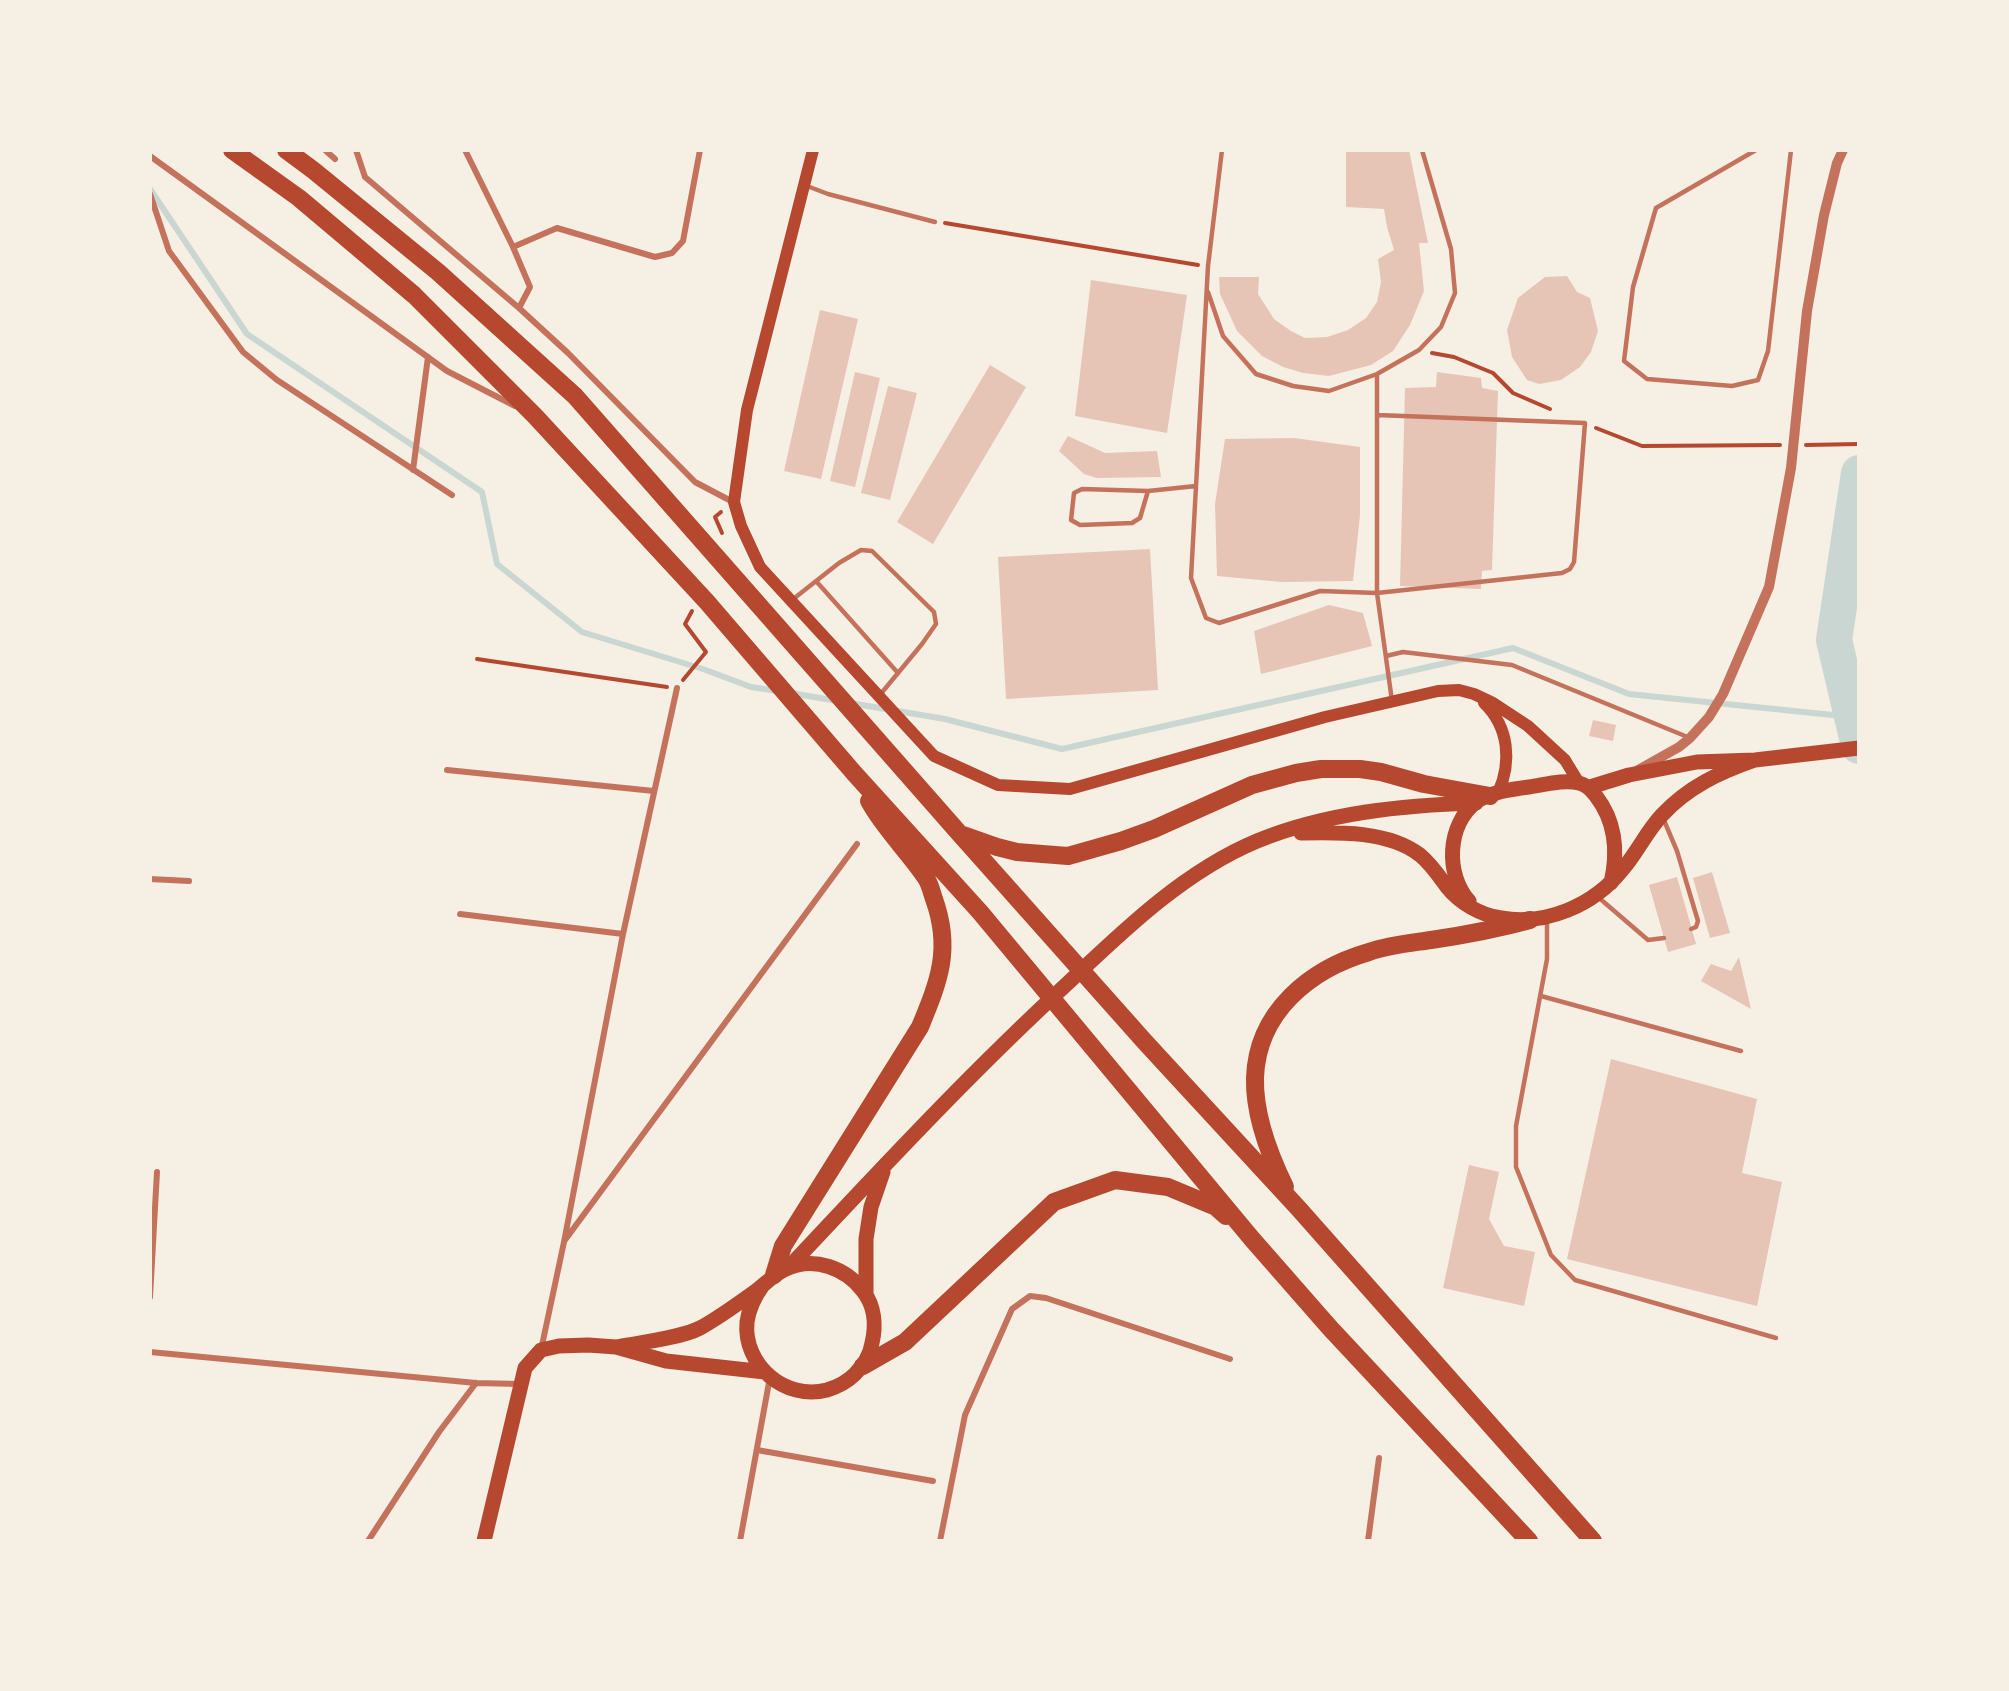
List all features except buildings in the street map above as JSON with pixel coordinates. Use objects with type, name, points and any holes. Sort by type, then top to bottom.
[{"type":"highway","points":[[232,150],[299,198],[414,295],[535,416],[707,602],[854,773],[980,912],[1329,1328],[1529,1541]]},
{"type":"highway","points":[[286,150],[438,272],[575,396],[959,833],[1145,1042],[1299,1209],[1593,1541]]},
{"type":"highway","points":[[959,833],[1017,852],[1068,856],[1121,842],[1154,830],[1262,782],[1321,769],[1360,769],[1381,772],[1424,784],[1488,797]]},
{"type":"highway","points":[[775,1276],[783,1246],[920,1027],[934,994],[944,955],[940,915],[927,880],[880,821],[854,773]]},
{"type":"highway","points":[[1299,1209],[1275,1166],[1257,1101],[1255,1079],[1257,1062],[1267,1028],[1277,1012],[1304,984],[1325,970],[1368,952],[1491,930],[1538,918]]},
{"type":"highway","points":[[863,1366],[905,1342],[1054,1202],[1115,1180],[1168,1187],[1216,1207],[1252,1239]]},
{"type":"main road","points":[[813,150],[747,410],[734,502],[741,526],[760,567],[934,756],[998,785],[1070,789],[1325,717],[1448,690],[1474,694],[1511,714],[1548,742],[1600,801],[1612,827],[1616,855],[1611,883]]},
{"type":"main road","points":[[1474,694],[1495,715],[1505,738],[1506,765],[1488,797],[1466,814],[1456,833],[1452,865],[1455,877],[1466,898],[1485,914]]},
{"type":"main road","points":[[767,1375],[754,1355],[747,1336],[750,1308],[775,1276],[1026,1021],[1120,934],[1188,880],[1236,851],[1277,834],[1324,820],[1381,810],[1488,797],[1519,788],[1554,783],[1584,785],[1696,762],[1762,759],[1859,748]]},
{"type":"main road","points":[[1277,834],[1323,832],[1390,840],[1420,855],[1460,900],[1485,914],[1515,920],[1538,918],[1572,909],[1611,883],[1624,869],[1662,815],[1694,787],[1728,769],[1762,759]]},
{"type":"main road","points":[[866,1295],[866,1239],[871,1206],[885,1166]]},
{"type":"main road","points":[[484,1541],[520,1384],[525,1368],[541,1350],[588,1344],[616,1347],[666,1360],[767,1375],[785,1386],[802,1392],[819,1392],[836,1387],[851,1378],[863,1366],[871,1350],[875,1331],[873,1312],[866,1295],[857,1283],[832,1267],[818,1264],[775,1276],[732,1308],[698,1329],[616,1347]]},
{"type":"street","points":[[154,150],[150,155],[447,371],[535,416]]},
{"type":"street","points":[[325,150],[335,159]]},
{"type":"street","points":[[357,150],[365,177],[519,308],[568,353],[695,482],[734,502]]},
{"type":"street","points":[[465,150],[530,287],[519,308]]},
{"type":"street","points":[[513,248],[557,228],[655,257],[672,253],[683,241],[700,150]]},
{"type":"street","points":[[1629,775],[1690,738],[1717,706],[1769,587],[1791,468],[1809,300],[1824,215],[1837,163],[1844,150]]},
{"type":"street","points":[[150,194],[169,252],[243,352],[277,380],[452,495]]},
{"type":"street","points":[[413,470],[428,357]]},
{"type":"street","points":[[541,1350],[623,934],[677,688]]},
{"type":"street","points":[[447,770],[654,790]]},
{"type":"street","points":[[564,1242],[857,844]]},
{"type":"street","points":[[150,879],[189,881]]},
{"type":"street","points":[[460,914],[623,934]]},
{"type":"street","points":[[150,1297],[157,1172]]},
{"type":"street","points":[[940,1541],[965,1415],[1012,1309],[1029,1296],[1046,1298],[1230,1359]]},
{"type":"street","points":[[150,1352],[476,1383],[520,1384]]},
{"type":"street","points":[[740,1541],[757,1450],[767,1375]]},
{"type":"street","points":[[368,1541],[439,1431],[476,1383]]},
{"type":"street","points":[[757,1450],[933,1481]]},
{"type":"street","points":[[1368,1541],[1379,1458]]},
{"type":"lane","points":[[1222,150],[1208,266],[1191,578],[1206,618],[1219,623],[1320,591],[1377,593],[1562,573],[1570,569],[1574,562],[1585,423],[1377,415]]},
{"type":"lane","points":[[1207,290],[1223,336],[1256,374],[1293,386],[1329,391],[1377,374],[1419,350],[1441,327],[1455,293],[1451,249],[1422,150]]},
{"type":"lane","points":[[1756,150],[1656,208],[1633,287],[1624,361],[1647,379],[1732,386],[1758,380],[1768,351],[1791,150]]},
{"type":"lane","points":[[804,185],[828,194],[935,222]]},
{"type":"lane","points":[[1377,374],[1377,593],[1392,702]]},
{"type":"lane","points":[[1149,491],[1140,518],[1132,524],[1080,525],[1071,520],[1074,493],[1082,489],[1149,491],[1196,486]]},
{"type":"lane","points":[[791,601],[839,563],[861,550],[872,551],[934,612],[936,624],[879,696]]},
{"type":"lane","points":[[816,581],[898,673]]},
{"type":"lane","points":[[1386,656],[1403,652],[1512,665],[1690,738]]},
{"type":"lane","points":[[1662,815],[1677,851],[1698,921],[1696,927],[1691,929]]},
{"type":"lane","points":[[1596,895],[1648,940],[1664,938]]},
{"type":"lane","points":[[1538,918],[1547,959],[1516,1126],[1516,1167],[1551,1255],[1575,1280],[1776,1338]]},
{"type":"lane","points":[[1541,996],[1741,1052]]},
{"type":"path","points":[[935,222],[1208,266]]},
{"type":"path","points":[[1419,350],[1454,357],[1493,372],[1513,393],[1554,410]]},
{"type":"path","points":[[1585,423],[1642,446],[1731,445]]},
{"type":"path","points":[[477,659],[677,688],[706,652],[686,624]]},
{"type":"waterway","points":[[150,189],[247,334],[482,492],[497,564],[582,632],[703,669],[751,687],[778,691]]},
{"type":"waterway","points":[[1859,473],[1834,640],[1859,746]]},
{"type":"waterway","points":[[850,703],[945,719],[1062,749],[1513,648],[1629,694],[1852,717]]},
{"type":"waterway","points":[[791,693],[837,701]]}]
